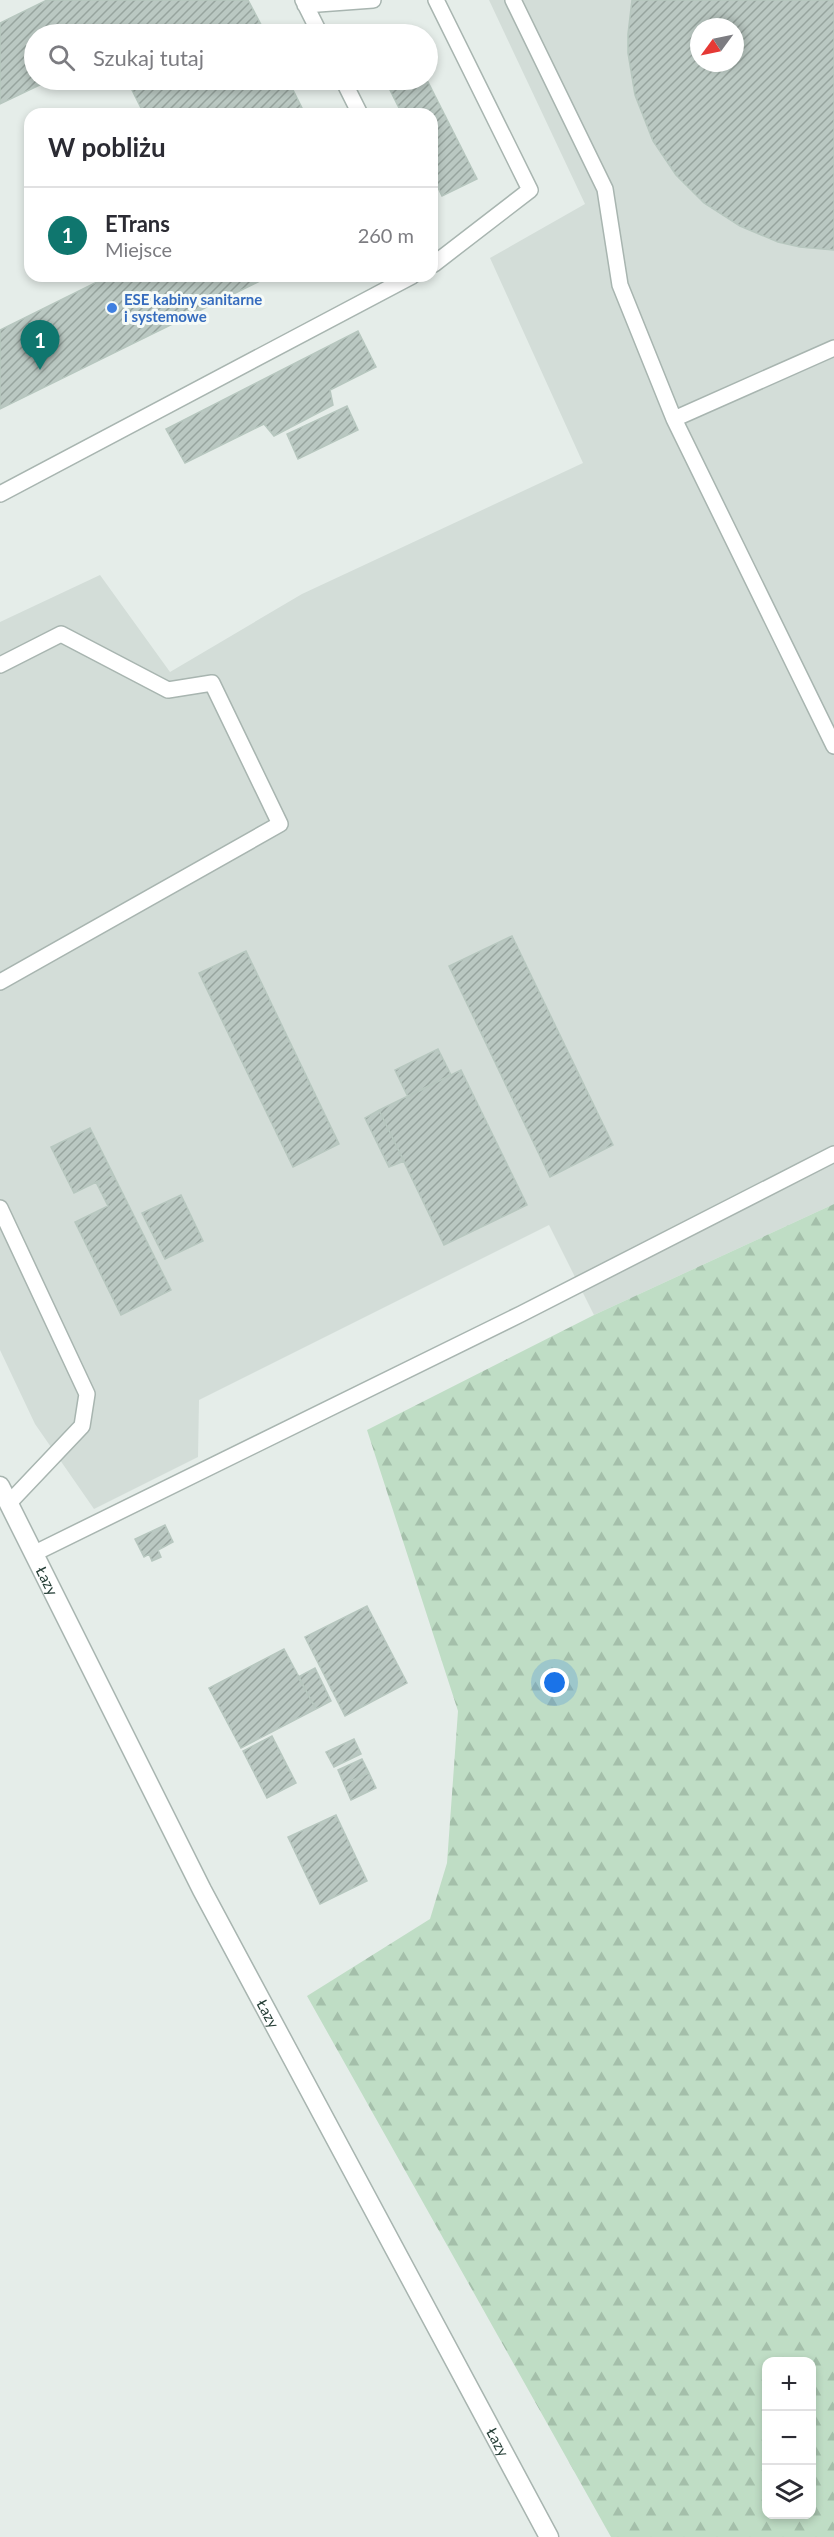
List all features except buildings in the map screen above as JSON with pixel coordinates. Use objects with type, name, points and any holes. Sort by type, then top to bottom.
[{"type":"street","name":"Łazy","points":[[0,1486],[202,1890],[549,2537]]},
{"type":"lane","points":[[315,24],[304,2],[372,0]]},
{"type":"lane","points":[[436,0],[530,190],[438,259]]},
{"type":"lane","points":[[513,0],[604,189],[620,285],[674,418],[834,746]]},
{"type":"lane","points":[[348,90],[357,108]]},
{"type":"lane","points":[[0,494],[401,282]]},
{"type":"lane","points":[[674,418],[834,348]]},
{"type":"lane","points":[[0,665],[61,634],[168,690],[212,683],[280,824],[0,982]]},
{"type":"lane","points":[[33,1554],[521,1314],[834,1154]]},
{"type":"lane","points":[[0,1208],[87,1394],[82,1426],[9,1504]]},
{"type":"shaded area","points":[[489,0],[834,0],[834,1204],[594,1315],[549,1225],[199,1400],[198,1457],[94,1509],[35,1424],[0,1350],[0,622],[100,575],[170,672],[302,594],[583,463],[490,258],[585,204]]},
{"type":"green space","points":[[834,1204],[834,2537],[611,2537],[307,1996],[430,1919],[447,1863],[458,1711],[367,1430],[594,1315]]},
{"type":"place","name":"ESE kabiny sanitarne i systemowe","points":[[112,308]]},
{"type":"place","name":"ETrans","points":[[40,370]]}]
